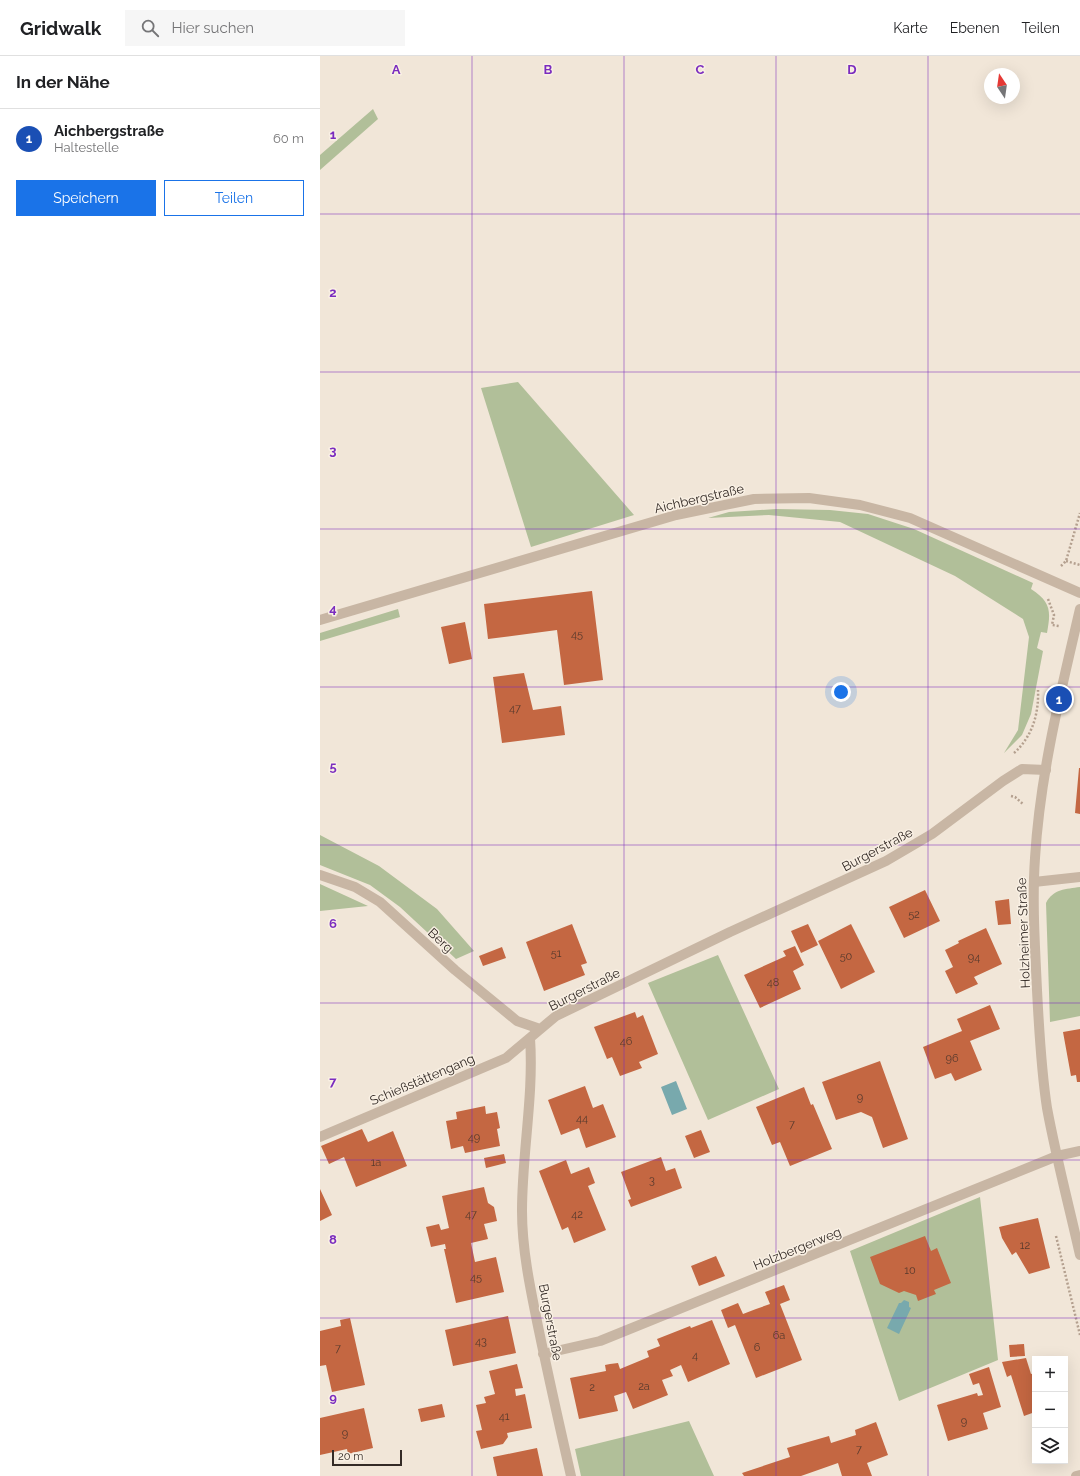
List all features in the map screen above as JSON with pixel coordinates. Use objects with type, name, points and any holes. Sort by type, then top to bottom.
[{"type":"street","name":"Aichbergstraße","points":[[320,620],[676,515],[754,499],[809,498],[860,504],[910,518],[1080,593]]},
{"type":"street","name":"Holzheimer Straße","points":[[1080,609],[1059,699],[1046,770],[1038,819],[1034,882],[1035,957],[1042,1065],[1057,1156],[1080,1255]]},
{"type":"street","name":"Burgerstraße","points":[[571,1476],[532,1301],[522,1212],[524,1162],[532,1061],[530,1038],[556,1016],[583,1002],[886,861],[932,834],[1003,781],[1022,769],[1046,770]]},
{"type":"street","name":"Berg","points":[[320,875],[355,887],[380,902],[455,970],[517,1021],[540,1029]]},
{"type":"street","points":[[1034,882],[1080,877]]},
{"type":"street","name":"Schießstättengang","points":[[320,1137],[506,1058],[530,1038]]},
{"type":"street","name":"Holzbergerweg","points":[[544,1354],[600,1341],[1057,1156],[1080,1151]]},
{"type":"street","points":[[1076,1476],[1080,1475]]},
{"type":"path","points":[[1066,560],[1080,565]]},
{"type":"green space","points":[[373,109],[378,119],[320,170],[320,155]]},
{"type":"green space","points":[[518,382],[634,515],[531,547],[481,388]]},
{"type":"green space","points":[[776,509],[830,510],[868,514],[914,529],[1033,583],[1031,589],[1046,603],[1049,619],[1047,633],[1041,632],[1037,648],[1043,651],[1031,714],[1022,735],[1004,753],[1018,730],[1029,637],[1023,619],[955,576],[840,522],[769,515],[708,518],[729,512]]},
{"type":"green space","points":[[398,609],[400,617],[320,641],[320,633]]},
{"type":"green space","points":[[320,835],[379,866],[437,909],[474,951],[456,959],[400,907],[370,885],[320,865]]},
{"type":"green space","points":[[320,884],[368,906],[320,911]]},
{"type":"green space","points":[[1080,887],[1080,1016],[1050,1022],[1046,903],[1052,895],[1060,890]]},
{"type":"green space","points":[[718,955],[779,1089],[708,1120],[648,983]]},
{"type":"green space","points":[[980,1197],[998,1360],[899,1401],[850,1251]]},
{"type":"green space","points":[[689,1421],[714,1476],[581,1476],[575,1449]]},
{"type":"water","points":[[676,1081],[687,1109],[672,1115],[661,1087]]},
{"type":"water","points":[[904,1300],[909,1302],[909,1307],[911,1308],[899,1334],[887,1328],[899,1303]]},
{"type":"building","points":[[592,591],[603,680],[564,685],[557,630],[488,639],[484,604]]},
{"type":"building","points":[[465,622],[472,659],[449,664],[441,627]]},
{"type":"building","points":[[524,673],[533,710],[561,706],[565,735],[502,743],[493,677]]},
{"type":"building","points":[[1080,768],[1080,814],[1075,813]]},
{"type":"building","points":[[925,890],[940,921],[904,938],[889,907]]},
{"type":"building","points":[[1009,899],[1011,924],[998,925],[995,901]]},
{"type":"building","points":[[572,924],[587,963],[581,965],[585,975],[544,991],[526,942]]},
{"type":"building","points":[[808,924],[818,945],[801,953],[791,931]]},
{"type":"building","points":[[851,924],[875,972],[841,989],[818,941]]},
{"type":"building","points":[[986,928],[1002,964],[974,977],[978,984],[956,994],[945,971],[953,967],[945,950],[959,943],[958,941]]},
{"type":"building","points":[[795,946],[804,965],[793,971],[801,989],[760,1008],[744,975],[786,956],[783,951]]},
{"type":"building","points":[[502,947],[506,958],[483,966],[479,956]]},
{"type":"building","points":[[990,1005],[1000,1029],[970,1041],[982,1070],[955,1081],[951,1073],[935,1079],[923,1047],[962,1031],[957,1019]]},
{"type":"building","points":[[635,1012],[637,1018],[643,1015],[658,1054],[639,1062],[642,1068],[620,1076],[612,1057],[607,1059],[594,1027]]},
{"type":"building","points":[[1080,1029],[1080,1082],[1077,1082],[1076,1075],[1071,1076],[1063,1032]]},
{"type":"building","points":[[880,1061],[908,1139],[883,1148],[872,1117],[861,1112],[836,1120],[822,1082]]},
{"type":"building","points":[[585,1086],[593,1108],[603,1104],[616,1137],[586,1148],[579,1128],[561,1135],[548,1100]]},
{"type":"building","points":[[804,1087],[811,1105],[813,1104],[832,1149],[790,1166],[780,1142],[772,1145],[756,1107]]},
{"type":"building","points":[[485,1106],[486,1114],[497,1112],[500,1128],[497,1129],[500,1146],[465,1153],[463,1146],[451,1149],[446,1121],[457,1119],[456,1112]]},
{"type":"building","points":[[362,1129],[368,1142],[393,1131],[407,1166],[356,1187],[344,1157],[329,1164],[321,1146]]},
{"type":"building","points":[[701,1130],[710,1152],[694,1158],[685,1136]]},
{"type":"building","points":[[504,1154],[506,1163],[486,1168],[484,1158]]},
{"type":"building","points":[[661,1157],[666,1171],[675,1168],[682,1188],[631,1207],[628,1200],[631,1199],[621,1172]]},
{"type":"building","points":[[566,1160],[571,1174],[589,1167],[595,1183],[588,1186],[606,1230],[574,1243],[568,1227],[562,1230],[539,1171]]},
{"type":"building","points":[[484,1187],[488,1203],[494,1207],[497,1221],[484,1224],[488,1239],[471,1243],[475,1262],[496,1257],[504,1292],[456,1303],[444,1249],[446,1249],[445,1244],[431,1247],[426,1227],[439,1224],[441,1230],[449,1228],[442,1196]]},
{"type":"building","points":[[320,1189],[332,1215],[320,1221]]},
{"type":"building","points":[[1038,1218],[1050,1268],[1029,1274],[1016,1252],[1012,1255],[1002,1238],[999,1227]]},
{"type":"building","points":[[925,1236],[931,1251],[937,1248],[951,1283],[934,1290],[936,1294],[918,1301],[916,1295],[904,1291],[899,1293],[880,1284],[870,1257]]},
{"type":"building","points":[[716,1256],[725,1276],[699,1286],[691,1266]]},
{"type":"building","points":[[784,1285],[790,1300],[780,1304],[802,1360],[756,1378],[735,1325],[728,1328],[721,1310],[738,1303],[743,1314],[770,1304],[765,1292]]},
{"type":"building","points":[[508,1316],[516,1353],[453,1366],[445,1330]]},
{"type":"building","points":[[350,1318],[365,1385],[332,1392],[326,1365],[320,1366],[320,1331],[341,1326],[340,1320]]},
{"type":"building","points":[[712,1320],[730,1364],[688,1382],[681,1365],[670,1370],[673,1376],[662,1380],[668,1395],[633,1409],[626,1392],[614,1396],[618,1411],[579,1419],[570,1378],[606,1371],[605,1365],[610,1364],[618,1363],[620,1369],[649,1357],[647,1351],[660,1346],[657,1339],[690,1326],[691,1328]]},
{"type":"building","points":[[1024,1344],[1025,1356],[1010,1357],[1009,1345]]},
{"type":"building","points":[[1026,1358],[1032,1374],[1032,1413],[1024,1416],[1011,1375],[1007,1377],[1002,1362]]},
{"type":"building","points":[[517,1364],[523,1388],[515,1389],[516,1396],[525,1394],[532,1428],[507,1433],[508,1437],[503,1444],[481,1449],[476,1431],[482,1430],[476,1405],[486,1403],[484,1397],[495,1394],[489,1371]]},
{"type":"building","points":[[989,1367],[1001,1407],[983,1413],[988,1429],[948,1441],[937,1405],[977,1393],[978,1396],[983,1395],[979,1383],[973,1385],[969,1374]]},
{"type":"building","points":[[442,1404],[445,1417],[421,1422],[418,1409]]},
{"type":"building","points":[[364,1408],[373,1448],[348,1454],[347,1449],[320,1455],[320,1418]]},
{"type":"building","points":[[876,1422],[888,1455],[867,1463],[872,1476],[842,1476],[838,1463],[801,1476],[744,1476],[742,1473],[790,1457],[787,1448],[829,1436],[831,1443],[856,1435],[855,1430]]},
{"type":"building","points":[[537,1448],[543,1476],[497,1476],[493,1457]]},
{"type":"place","name":"Aichbergstraße","points":[[1059,699]]}]
